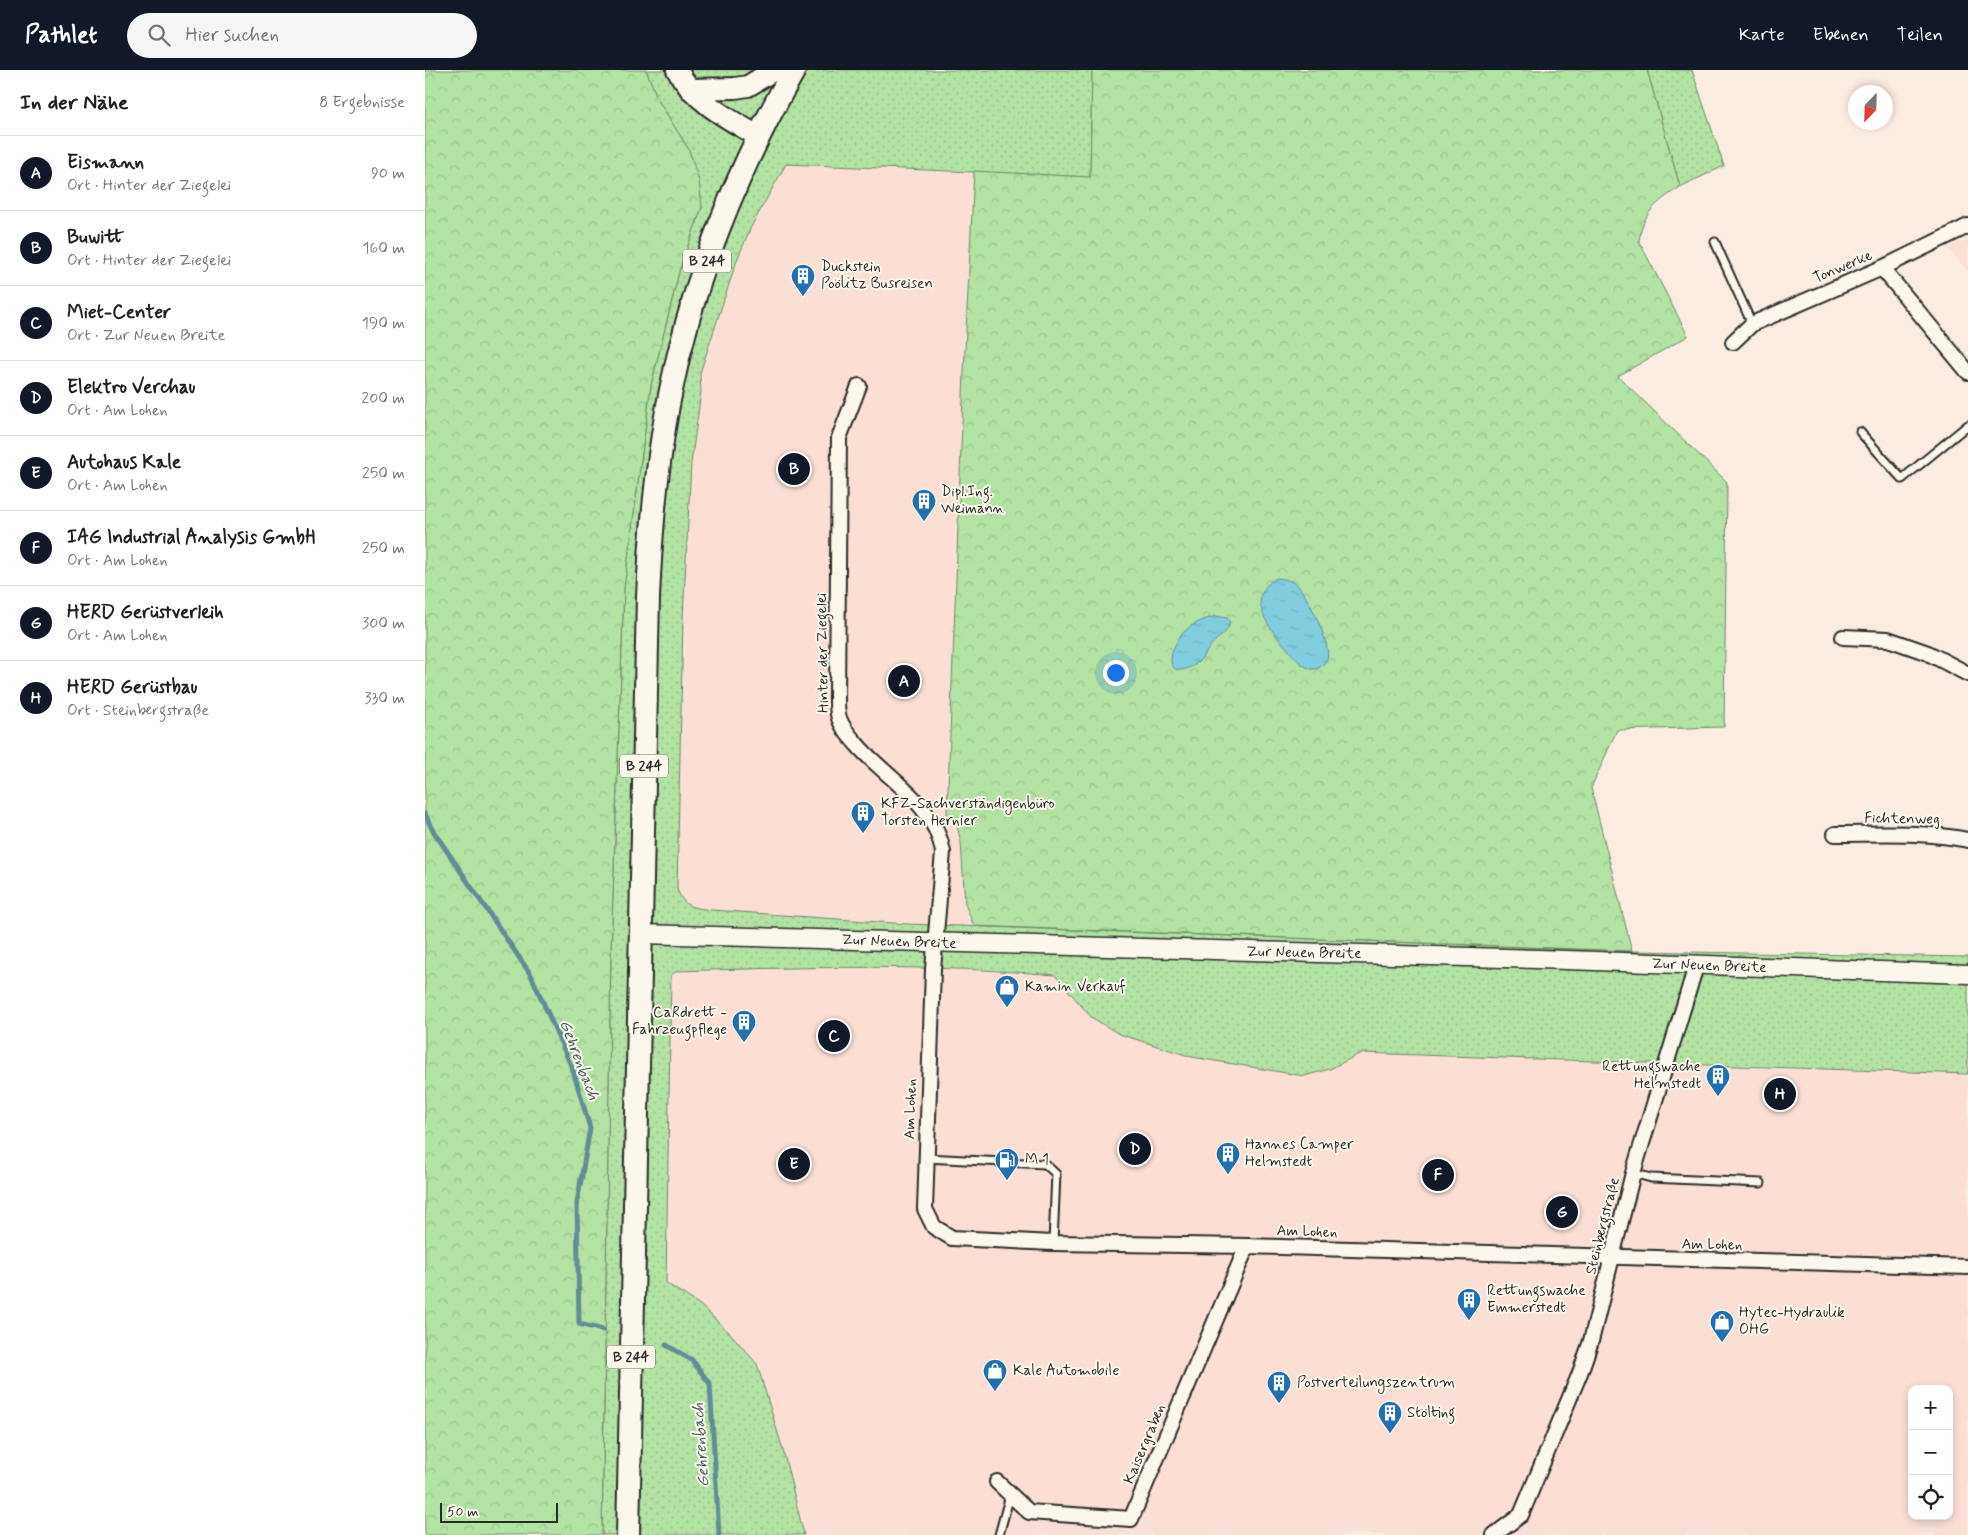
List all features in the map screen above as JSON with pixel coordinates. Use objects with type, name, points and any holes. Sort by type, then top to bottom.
[{"type":"main road","points":[[677,70],[690,89],[704,102],[759,136]]},
{"type":"main road","points":[[690,89],[748,86],[774,70]]},
{"type":"main road","name":"B 244","points":[[628,1535],[649,563],[656,480],[663,430],[678,355],[697,288],[719,230],[759,136],[794,70]]},
{"type":"street","name":"Tonwerke","points":[[1733,342],[1752,324],[1882,268],[1968,226]]},
{"type":"street","points":[[1882,268],[1968,372]]},
{"type":"street","name":"Hinter der Ziegelei","points":[[859,386],[839,438],[837,699],[839,718],[850,738],[923,809],[934,823],[940,837],[943,852],[935,944]]},
{"type":"street","points":[[1843,637],[1888,639],[1928,653],[1968,674]]},
{"type":"street","name":"Fichtenweg","points":[[1835,834],[1905,834],[1949,836],[1968,840]]},
{"type":"street","name":"Zur Neuen Breite","points":[[640,934],[935,944],[1538,959],[1968,974]]},
{"type":"street","name":"Am Lohen","points":[[935,944],[925,1208],[934,1227],[952,1238],[1053,1243],[1247,1246],[1968,1268]]},
{"type":"street","name":"Steinbergstraße","points":[[1494,1535],[1521,1515],[1581,1373],[1591,1341],[1633,1174],[1696,966]]},
{"type":"street","name":"Kaisergraben","points":[[997,1482],[1029,1512],[1131,1519],[1247,1246]]},
{"type":"lane","points":[[1715,242],[1752,324]]},
{"type":"lane","points":[[1860,432],[1902,479],[1968,425]]},
{"type":"lane","points":[[926,1158],[1045,1164],[1055,1174],[1053,1243]]},
{"type":"lane","points":[[1633,1174],[1651,1178],[1761,1183]]},
{"type":"lane","points":[[999,1535],[1010,1495]]},
{"type":"shaded area","points":[[785,164],[974,171],[964,371],[957,826],[961,842],[965,904],[974,926],[907,924],[712,910],[691,907],[682,903],[677,889],[683,618],[691,464],[703,377],[700,373],[737,260],[751,227]]},
{"type":"shaded area","points":[[1968,240],[1968,272],[1947,247]]},
{"type":"shaded area","points":[[797,967],[916,968],[1055,975],[1091,1017],[1330,1069],[1361,1053],[1968,1074],[1968,1535],[804,1535],[783,1450],[757,1364],[731,1334],[700,1305],[666,1284],[671,975],[677,971]]},
{"type":"green space","points":[[425,70],[646,70],[658,100],[689,150],[699,181],[702,207],[680,268],[651,385],[624,588],[611,951],[602,1535],[425,1535]]},
{"type":"green space","points":[[646,70],[1092,70],[1090,177],[786,164],[751,227],[737,260],[700,373],[701,392],[691,464],[683,618],[677,889],[686,904],[712,910],[907,924],[1632,951],[1968,957],[1968,1074],[1361,1053],[1330,1069],[1304,1076],[1192,1057],[1119,1034],[1091,1017],[1055,975],[913,968],[677,971],[671,975],[666,1283],[700,1305],[731,1334],[757,1364],[783,1450],[804,1535],[602,1535],[611,951],[624,588],[651,385],[680,268],[702,207],[689,150],[658,100]]},
{"type":"green space","points":[[1092,70],[1647,70],[1680,187],[1658,203],[1647,215],[1639,241],[1688,336],[1618,376],[1727,482],[1724,727],[1617,730],[1591,788],[1632,951],[974,926],[965,904],[961,842],[957,826],[947,814],[964,371],[974,171],[1090,177]]},
{"type":"green space","points":[[1647,70],[1692,70],[1724,166],[1680,187]]},
{"type":"water","points":[[1277,578],[1288,580],[1298,586],[1313,610],[1323,633],[1328,653],[1327,659],[1319,668],[1308,668],[1294,657],[1273,631],[1262,612],[1260,603],[1262,594],[1267,585]]},
{"type":"water","points":[[1216,616],[1227,618],[1230,622],[1226,631],[1211,645],[1197,663],[1187,669],[1175,669],[1171,662],[1172,654],[1182,634],[1195,624]]},
{"type":"waterway","name":"Gehrenbach","points":[[425,814],[432,829],[531,975],[573,1070],[590,1128],[577,1203],[579,1324],[603,1330]]},
{"type":"waterway","name":"Gehrenbach","points":[[666,1345],[692,1360],[710,1384],[719,1535]]},
{"type":"place","name":"Duckstein Poölitz Busreisen","points":[[803,297]]},
{"type":"place","name":"Buwitt","points":[[794,469]]},
{"type":"place","name":"Dipl.Ing. Weimann","points":[[924,522]]},
{"type":"place","name":"Eismann","points":[[904,681]]},
{"type":"place","name":"KFZ-Sachverständigenbüro Torsten Hernier","points":[[863,834]]},
{"type":"place","name":"Kamin Verkauf","points":[[1007,1008]]},
{"type":"place","name":"Miet-Center","points":[[834,1036]]},
{"type":"place","name":"CaRdrett - Fahrzeugpflege","points":[[744,1043]]},
{"type":"place","name":"HERD Gerüstbau","points":[[1780,1094]]},
{"type":"place","name":"Rettungswache Helmstedt","points":[[1718,1097]]},
{"type":"place","name":"Elektro Verchau","points":[[1135,1149]]},
{"type":"place","name":"Autohaus Kale","points":[[794,1164]]},
{"type":"place","name":"Hannes Camper Helmstedt","points":[[1228,1175]]},
{"type":"place","name":"IAG Industrial Analysis GmbH","points":[[1438,1175]]},
{"type":"place","name":"M 1","points":[[1007,1181]]},
{"type":"place","name":"HERD Gerüstverleih","points":[[1562,1212]]},
{"type":"place","name":"Rettungswache Emmerstedt","points":[[1469,1321]]},
{"type":"place","name":"Hytec-Hydraulik OHG","points":[[1722,1343]]},
{"type":"place","name":"Kale Automobile","points":[[995,1392]]},
{"type":"place","name":"Postverteilungszentrum","points":[[1279,1404]]},
{"type":"place","name":"Stölting","points":[[1390,1434]]}]
